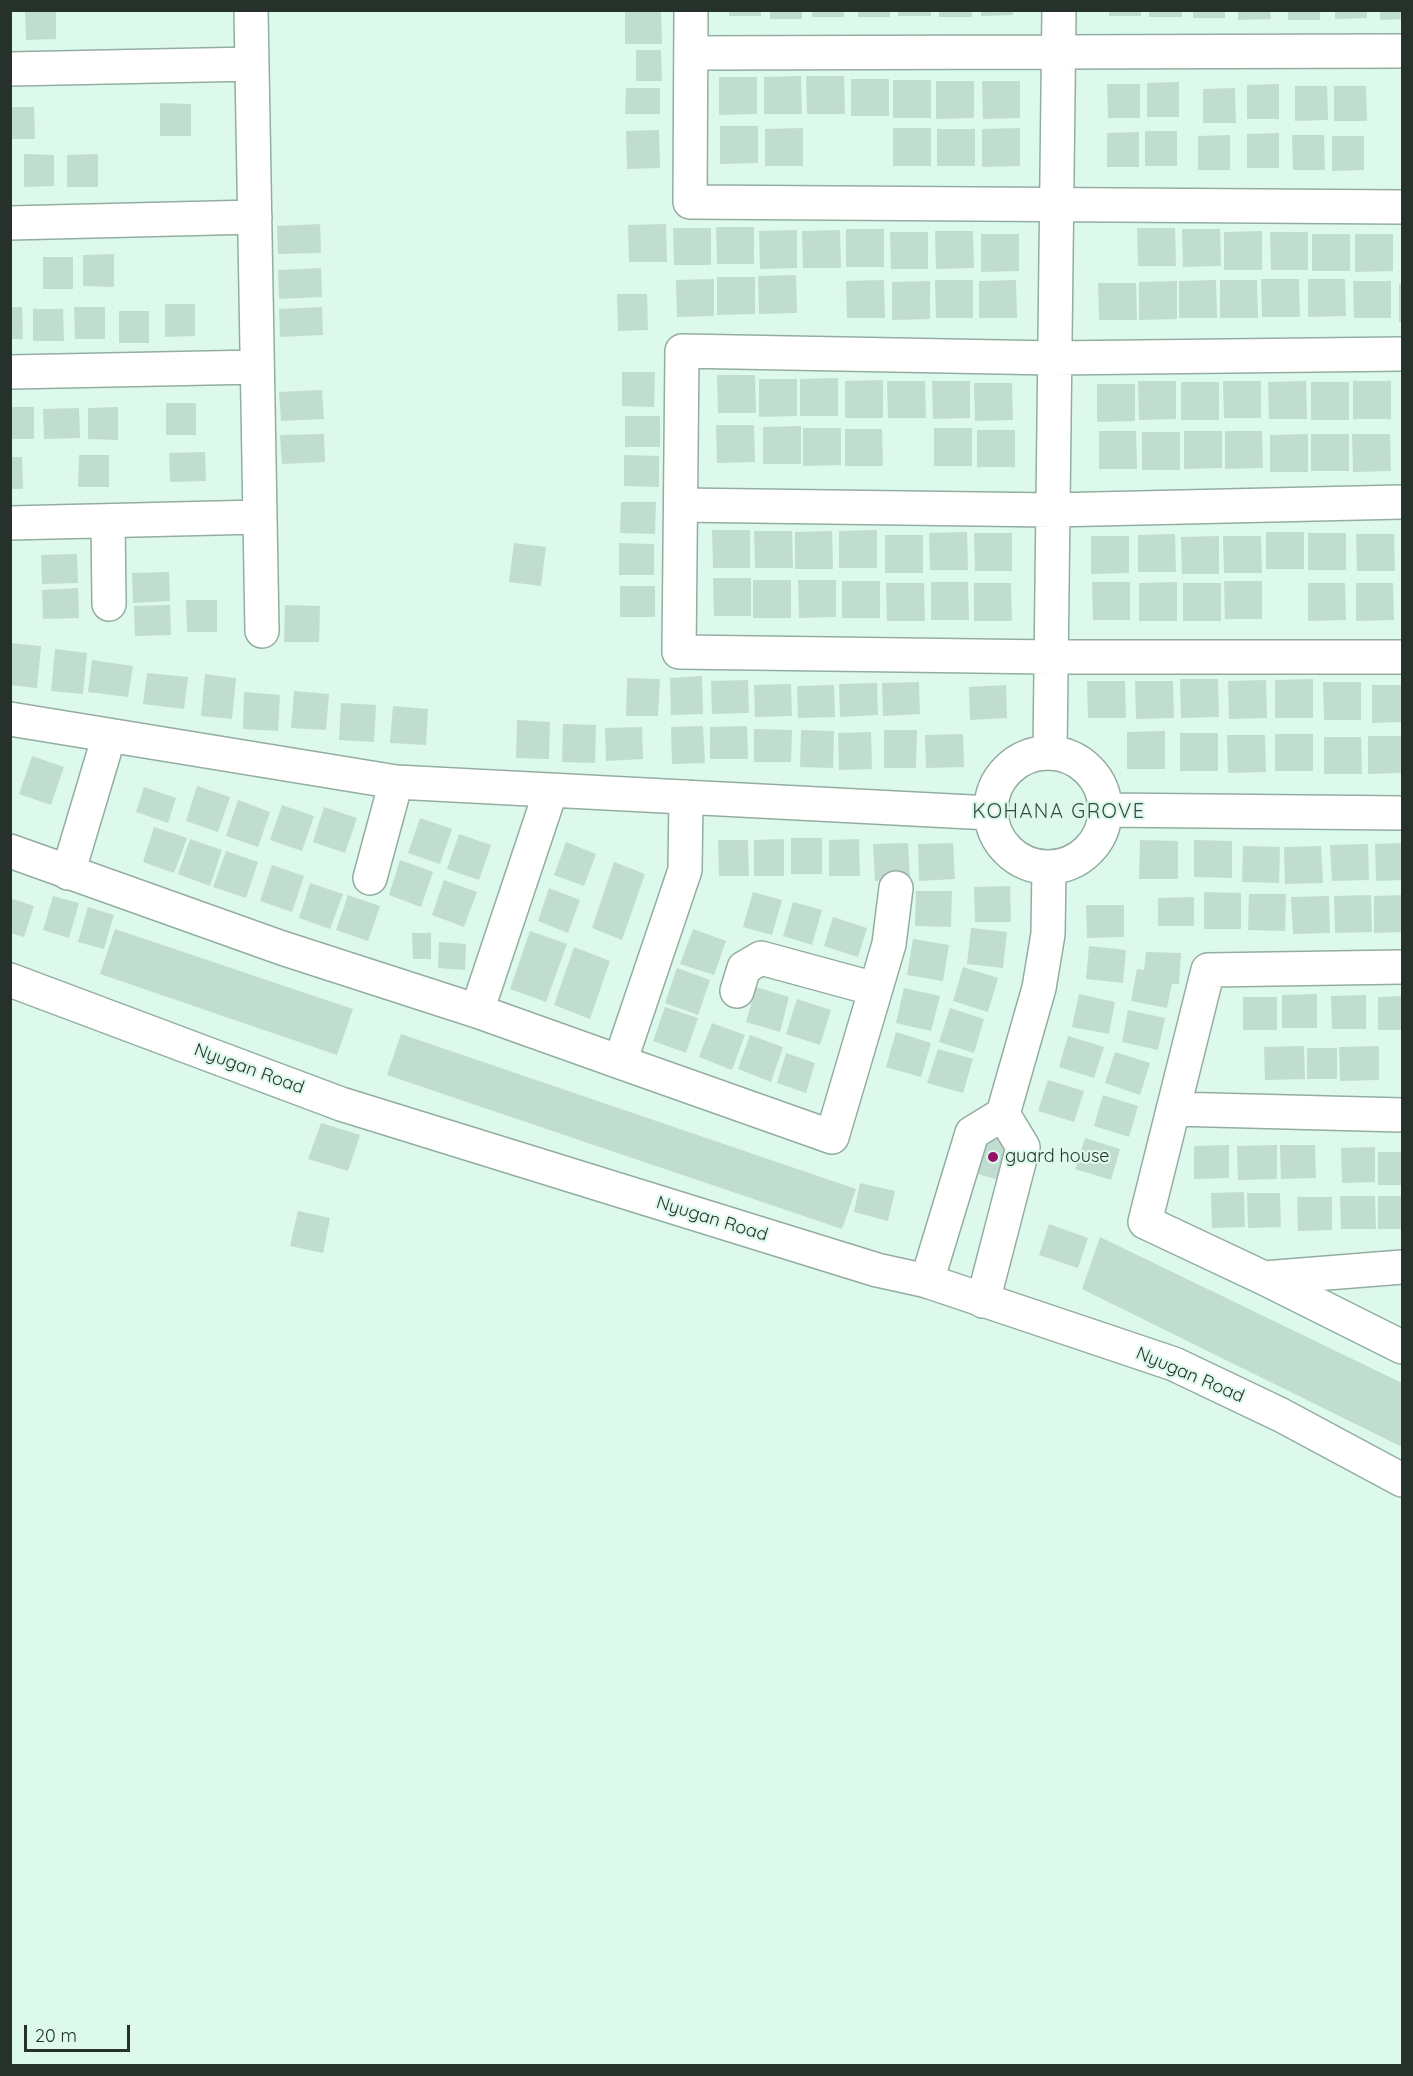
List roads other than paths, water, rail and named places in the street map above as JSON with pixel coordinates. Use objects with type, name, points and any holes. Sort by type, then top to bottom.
[{"type":"street","points":[[251,10],[262,630]]},
{"type":"street","points":[[691,10],[690,202],[1402,207]]},
{"type":"street","points":[[1050,752],[1059,10]]},
{"type":"street","points":[[691,53],[1402,51]]},
{"type":"street","points":[[10,69],[252,64]]},
{"type":"street","points":[[10,223],[255,217]]},
{"type":"street","points":[[1402,354],[1054,358],[682,351],[679,652],[1050,657],[1402,657]]},
{"type":"street","points":[[10,372],[257,367]]},
{"type":"street","points":[[681,505],[1053,510],[1402,502]]},
{"type":"street","points":[[10,523],[259,517]]},
{"type":"street","points":[[108,521],[109,603]]},
{"type":"street","points":[[10,719],[396,782],[990,813]]},
{"type":"street","points":[[68,873],[109,736]]},
{"type":"street","points":[[1050,752],[1071,757],[1089,769],[1101,789],[1106,810],[1101,832],[1089,851],[1071,864],[1049,868],[1028,864],[1008,853],[995,835],[990,813],[993,789],[1006,769],[1026,756],[1050,752]]},
{"type":"street","points":[[369,878],[396,782]]},
{"type":"street","points":[[477,1011],[551,790]]},
{"type":"street","points":[[620,1062],[685,870],[686,797]]},
{"type":"street","points":[[1106,810],[1402,813]]},
{"type":"street","points":[[10,851],[282,948],[477,1011],[832,1137],[889,944],[896,888]]},
{"type":"street","points":[[927,1281],[972,1133],[1003,1114],[1039,988],[1048,934],[1049,868]]},
{"type":"street","points":[[737,991],[744,968],[761,958],[875,990]]},
{"type":"street","points":[[1402,967],[1208,970],[1145,1222],[1402,1347]]},
{"type":"street","name":"Nyugan Road","points":[[10,980],[341,1104],[866,1266],[927,1281],[1174,1364],[1281,1415],[1402,1480]]},
{"type":"street","points":[[1173,1108],[1402,1115]]},
{"type":"street","points":[[984,1301],[1023,1147],[1003,1114]]},
{"type":"street","points":[[1264,1278],[1402,1267]]},
{"type":"place","name":"guard house","points":[[993,1157]]},
{"type":"district","name":"KOHANA GROVE","points":[[1059,812]]}]
